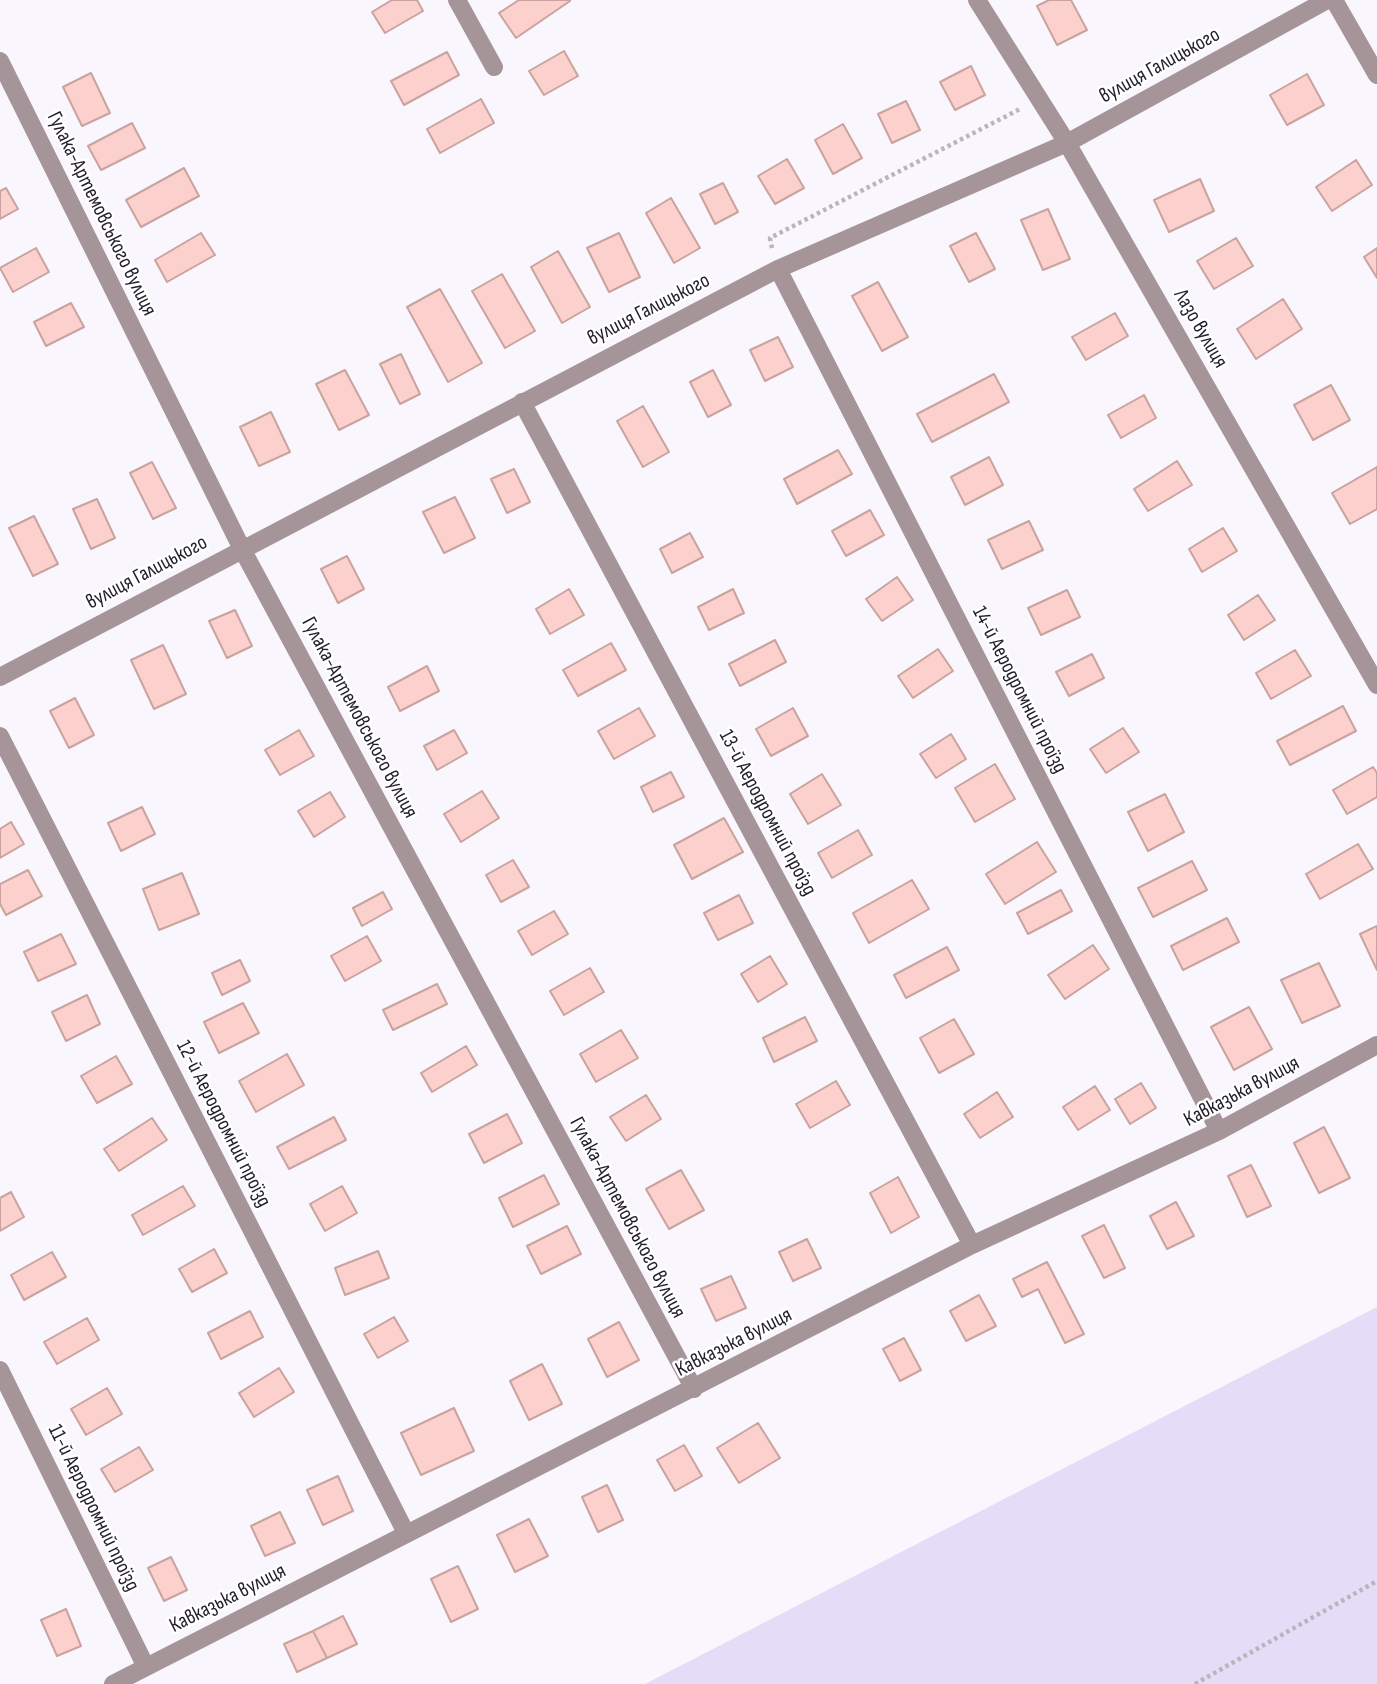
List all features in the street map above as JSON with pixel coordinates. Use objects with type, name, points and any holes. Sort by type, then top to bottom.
[{"type":"street","points":[[457,0],[494,66]]},
{"type":"street","name":"Лазо вулиця","points":[[977,0],[1067,143],[1377,685]]},
{"type":"street","name":"вулиця Галицького","points":[[0,677],[778,270],[1067,143],[1308,4],[1328,0]]},
{"type":"street","points":[[1334,0],[1377,75]]},
{"type":"street","name":"Гулака-Артемовського вулиця","points":[[0,61],[242,549],[694,1389]]},
{"type":"street","name":"14-й Аеродромний проїзд","points":[[778,270],[1219,1131]]},
{"type":"street","name":"13-й Аеродромний проїзд","points":[[522,402],[972,1245]]},
{"type":"street","name":"12-й Аеродромний проїзд","points":[[0,736],[406,1533]]},
{"type":"street","name":"Кавказька вулиця","points":[[113,1684],[972,1245],[1219,1131],[1377,1045]]},
{"type":"street","name":"11-й Аеродромний проїзд","points":[[0,1370],[146,1667]]},
{"type":"path","points":[[778,270],[770,238],[1040,99]]},
{"type":"path","points":[[1195,1684],[1377,1581]]},
{"type":"shaded area","points":[[1377,1307],[1377,1684],[645,1684],[1303,1345]]},
{"type":"building","points":[[392,0],[417,0],[423,11],[385,33],[372,12]]},
{"type":"building","points":[[519,0],[570,1],[516,38],[499,13]]},
{"type":"building","points":[[1049,0],[1071,0],[1087,30],[1057,45],[1037,6]]},
{"type":"building","points":[[564,51],[578,76],[544,95],[529,71]]},
{"type":"building","points":[[447,52],[459,75],[404,105],[391,81]]},
{"type":"building","points":[[971,66],[985,95],[955,110],[940,82]]},
{"type":"building","points":[[91,73],[110,113],[82,126],[63,87]]},
{"type":"building","points":[[1307,74],[1324,105],[1287,125],[1270,95]]},
{"type":"building","points":[[481,99],[494,123],[440,153],[427,129]]},
{"type":"building","points":[[906,101],[920,130],[892,143],[878,114]]},
{"type":"building","points":[[132,123],[145,148],[101,170],[88,146]]},
{"type":"building","points":[[843,124],[862,158],[833,174],[815,140]]},
{"type":"building","points":[[787,159],[804,188],[775,204],[758,176]]},
{"type":"building","points":[[1356,160],[1372,185],[1332,211],[1316,187]]},
{"type":"building","points":[[184,168],[199,196],[141,227],[126,200]]},
{"type":"building","points":[[1200,179],[1214,211],[1169,232],[1154,200]]},
{"type":"building","points":[[723,183],[738,212],[715,224],[700,194]]},
{"type":"building","points":[[6,188],[18,209],[0,219],[0,191]]},
{"type":"building","points":[[671,198],[700,248],[674,263],[646,213]]},
{"type":"building","points":[[1048,209],[1070,259],[1043,270],[1021,220]]},
{"type":"building","points":[[201,233],[215,255],[167,282],[155,260]]},
{"type":"building","points":[[619,233],[640,277],[609,292],[587,248]]},
{"type":"building","points":[[976,233],[995,269],[969,282],[950,246]]},
{"type":"building","points":[[1236,238],[1253,266],[1214,289],[1197,261]]},
{"type":"building","points":[[36,248],[49,272],[13,292],[0,268]]},
{"type":"building","points":[[1377,248],[1377,278],[1364,257]]},
{"type":"building","points":[[558,251],[590,307],[562,323],[531,267]]},
{"type":"building","points":[[502,274],[535,331],[505,348],[472,291]]},
{"type":"building","points":[[878,282],[908,337],[882,351],[852,296]]},
{"type":"building","points":[[440,289],[482,363],[448,382],[407,307]]},
{"type":"building","points":[[1283,299],[1302,329],[1256,359],[1237,329]]},
{"type":"building","points":[[71,303],[84,327],[46,346],[34,322]]},
{"type":"building","points":[[1115,313],[1128,336],[1086,360],[1072,337]]},
{"type":"building","points":[[778,337],[793,367],[765,381],[750,350]]},
{"type":"building","points":[[401,354],[420,394],[400,404],[380,364]]},
{"type":"building","points":[[345,370],[369,415],[339,430],[316,384]]},
{"type":"building","points":[[713,370],[731,405],[708,417],[690,382]]},
{"type":"building","points":[[994,374],[1009,402],[932,442],[917,414]]},
{"type":"building","points":[[1331,385],[1350,420],[1313,440],[1294,405]]},
{"type":"building","points":[[1144,395],[1156,418],[1121,438],[1108,415]]},
{"type":"building","points":[[643,406],[669,452],[643,467],[617,421]]},
{"type":"building","points":[[271,412],[290,452],[259,466],[240,427]]},
{"type":"building","points":[[838,450],[852,474],[797,504],[784,479]]},
{"type":"building","points":[[989,457],[1003,485],[965,505],[951,477]]},
{"type":"building","points":[[1177,461],[1192,485],[1148,511],[1134,489]]},
{"type":"building","points":[[152,462],[176,508],[153,519],[130,473]]},
{"type":"building","points":[[1377,467],[1377,509],[1350,524],[1332,493]]},
{"type":"building","points":[[514,469],[530,502],[507,513],[491,479]]},
{"type":"building","points":[[455,497],[475,538],[444,553],[423,512]]},
{"type":"building","points":[[97,499],[115,538],[91,549],[73,509]]},
{"type":"building","points":[[870,510],[884,535],[846,556],[832,531]]},
{"type":"building","points":[[34,516],[58,564],[33,576],[9,528]]},
{"type":"building","points":[[1029,521],[1043,550],[1002,569],[988,540]]},
{"type":"building","points":[[1223,528],[1237,551],[1202,572],[1189,549]]},
{"type":"building","points":[[690,533],[703,557],[672,573],[660,549]]},
{"type":"building","points":[[347,556],[364,589],[338,603],[321,569]]},
{"type":"building","points":[[897,577],[913,600],[882,621],[866,599]]},
{"type":"building","points":[[569,589],[584,615],[550,634],[536,609]]},
{"type":"building","points":[[733,589],[744,613],[709,630],[698,607]]},
{"type":"building","points":[[1067,590],[1080,617],[1041,635],[1028,608]]},
{"type":"building","points":[[1258,595],[1275,620],[1244,640],[1228,615]]},
{"type":"building","points":[[235,610],[252,646],[227,658],[209,621]]},
{"type":"building","points":[[775,640],[786,662],[740,686],[729,664]]},
{"type":"building","points":[[611,643],[626,670],[578,696],[563,670]]},
{"type":"building","points":[[163,645],[186,694],[154,709],[131,660]]},
{"type":"building","points":[[938,649],[953,671],[913,698],[898,676]]},
{"type":"building","points":[[1295,650],[1311,676],[1271,699],[1256,673]]},
{"type":"building","points":[[1092,654],[1104,678],[1069,696],[1056,672]]},
{"type":"building","points":[[427,666],[439,691],[400,711],[388,687]]},
{"type":"building","points":[[75,698],[94,735],[69,748],[50,711]]},
{"type":"building","points":[[1343,706],[1356,731],[1290,765],[1277,741]]},
{"type":"building","points":[[639,708],[655,736],[614,759],[598,731]]},
{"type":"building","points":[[793,708],[808,736],[771,756],[756,729]]},
{"type":"building","points":[[1123,728],[1139,752],[1106,773],[1090,749]]},
{"type":"building","points":[[299,730],[314,756],[280,775],[265,750]]},
{"type":"building","points":[[454,730],[467,753],[437,770],[424,746]]},
{"type":"building","points":[[951,734],[966,759],[936,778],[920,754]]},
{"type":"building","points":[[995,764],[1015,799],[975,822],[955,788]]},
{"type":"building","points":[[1373,767],[1377,773],[1377,797],[1347,814],[1333,790]]},
{"type":"building","points":[[671,772],[684,797],[653,812],[641,787]]},
{"type":"building","points":[[822,774],[841,805],[808,824],[790,794]]},
{"type":"building","points":[[482,791],[499,818],[461,842],[444,814]]},
{"type":"building","points":[[330,792],[345,817],[314,837],[298,811]]},
{"type":"building","points":[[1165,794],[1184,832],[1148,851],[1128,812]]},
{"type":"building","points":[[142,807],[155,834],[121,851],[108,823]]},
{"type":"building","points":[[724,818],[743,852],[692,879],[674,845]]},
{"type":"building","points":[[11,822],[24,844],[0,858],[0,829]]},
{"type":"building","points":[[858,830],[872,855],[832,878],[818,853]]},
{"type":"building","points":[[1037,842],[1056,872],[1005,904],[986,874]]},
{"type":"building","points":[[1358,844],[1373,869],[1320,899],[1306,874]]},
{"type":"building","points":[[513,860],[529,887],[501,902],[486,875]]},
{"type":"building","points":[[1192,861],[1207,890],[1153,917],[1138,888]]},
{"type":"building","points":[[28,870],[42,896],[6,915],[0,904],[0,884]]},
{"type":"building","points":[[182,873],[199,914],[159,930],[143,889]]},
{"type":"building","points":[[912,880],[929,909],[869,943],[853,913]]},
{"type":"building","points":[[1061,890],[1072,911],[1028,934],[1017,913]]},
{"type":"building","points":[[383,892],[392,909],[362,926],[353,908]]},
{"type":"building","points":[[739,895],[753,923],[718,940],[704,913]]},
{"type":"building","points":[[554,911],[568,934],[532,955],[518,931]]},
{"type":"building","points":[[1227,918],[1239,942],[1183,970],[1171,946]]},
{"type":"building","points":[[1377,926],[1377,970],[1360,934]]},
{"type":"building","points":[[61,934],[76,964],[38,981],[24,952]]},
{"type":"building","points":[[367,936],[381,961],[345,981],[331,956]]},
{"type":"building","points":[[1093,945],[1109,969],[1065,999],[1048,975]]},
{"type":"building","points":[[947,947],[959,970],[906,998],[894,975]]},
{"type":"building","points":[[770,956],[787,984],[758,1002],[741,974]]},
{"type":"building","points":[[240,960],[250,981],[222,995],[212,973]]},
{"type":"building","points":[[1319,963],[1340,1006],[1302,1023],[1281,980]]},
{"type":"building","points":[[590,968],[604,992],[564,1015],[550,991]]},
{"type":"building","points":[[437,984],[447,1004],[393,1030],[383,1010]]},
{"type":"building","points":[[87,995],[100,1024],[66,1041],[52,1012]]},
{"type":"building","points":[[243,1003],[259,1033],[219,1053],[204,1022]]},
{"type":"building","points":[[1249,1007],[1272,1049],[1234,1070],[1211,1027]]},
{"type":"building","points":[[805,1017],[817,1041],[774,1062],[763,1038]]},
{"type":"building","points":[[954,1019],[974,1054],[939,1073],[920,1038]]},
{"type":"building","points":[[621,1030],[638,1058],[596,1082],[580,1054]]},
{"type":"building","points":[[466,1046],[477,1065],[432,1092],[421,1073]]},
{"type":"building","points":[[287,1054],[304,1085],[256,1112],[239,1081]]},
{"type":"building","points":[[116,1056],[132,1084],[97,1103],[81,1076]]},
{"type":"building","points":[[836,1081],[850,1105],[810,1128],[796,1104]]},
{"type":"building","points":[[1141,1083],[1156,1108],[1130,1124],[1115,1099]]},
{"type":"building","points":[[1095,1086],[1110,1110],[1078,1130],[1063,1107]]},
{"type":"building","points":[[997,1092],[1013,1117],[980,1138],[964,1114]]},
{"type":"building","points":[[646,1095],[661,1119],[626,1141],[610,1117]]},
{"type":"building","points":[[507,1114],[522,1143],[484,1163],[469,1134]]},
{"type":"building","points":[[334,1117],[346,1140],[289,1169],[277,1147]]},
{"type":"building","points":[[152,1118],[167,1140],[119,1171],[104,1149]]},
{"type":"building","points":[[1324,1127],[1350,1178],[1319,1193],[1294,1143]]},
{"type":"building","points":[[1251,1165],[1271,1206],[1247,1217],[1228,1176]]},
{"type":"building","points":[[681,1170],[704,1210],[669,1229],[646,1189]]},
{"type":"building","points":[[544,1175],[559,1204],[513,1227],[499,1198]]},
{"type":"building","points":[[898,1177],[919,1217],[891,1233],[870,1193]]},
{"type":"building","points":[[183,1186],[195,1206],[143,1235],[132,1215]]},
{"type":"building","points":[[342,1186],[357,1213],[325,1231],[310,1204]]},
{"type":"building","points":[[11,1192],[24,1217],[0,1231],[0,1198]]},
{"type":"building","points":[[1176,1202],[1194,1236],[1167,1249],[1150,1216]]},
{"type":"building","points":[[1104,1225],[1125,1268],[1104,1278],[1082,1236]]},
{"type":"building","points":[[567,1226],[581,1254],[541,1274],[527,1246]]},
{"type":"building","points":[[807,1239],[821,1268],[793,1281],[779,1252]]},
{"type":"building","points":[[214,1249],[227,1273],[192,1292],[179,1269]]},
{"type":"building","points":[[378,1251],[389,1278],[345,1295],[335,1268]]},
{"type":"building","points":[[52,1252],[66,1277],[24,1300],[11,1275]]},
{"type":"building","points":[[1047,1262],[1084,1334],[1065,1343],[1038,1289],[1022,1297],[1013,1279]]},
{"type":"building","points":[[731,1276],[746,1308],[716,1321],[701,1289]]},
{"type":"building","points":[[979,1295],[996,1326],[966,1341],[950,1311]]},
{"type":"building","points":[[250,1311],[263,1337],[221,1359],[208,1333]]},
{"type":"building","points":[[394,1317],[408,1341],[378,1358],[364,1334]]},
{"type":"building","points":[[87,1318],[99,1340],[57,1364],[44,1342]]},
{"type":"building","points":[[619,1322],[639,1360],[607,1377],[588,1339]]},
{"type":"building","points":[[904,1338],[921,1370],[900,1381],[883,1349]]},
{"type":"building","points":[[542,1364],[562,1404],[529,1420],[510,1381]]},
{"type":"building","points":[[279,1368],[294,1392],[254,1417],[239,1393]]},
{"type":"building","points":[[107,1388],[122,1414],[86,1435],[71,1409]]},
{"type":"building","points":[[454,1408],[474,1451],[421,1475],[401,1433]]},
{"type":"building","points":[[758,1423],[780,1458],[739,1483],[717,1448]]},
{"type":"building","points":[[684,1445],[702,1476],[675,1491],[657,1460]]},
{"type":"building","points":[[139,1447],[153,1470],[115,1492],[101,1469]]},
{"type":"building","points":[[338,1476],[353,1511],[323,1525],[307,1490]]},
{"type":"building","points":[[607,1485],[623,1520],[598,1532],[582,1497]]},
{"type":"building","points":[[280,1512],[295,1543],[265,1556],[251,1526]]},
{"type":"building","points":[[529,1519],[548,1556],[515,1572],[497,1535]]},
{"type":"building","points":[[171,1557],[187,1590],[164,1601],[148,1568]]},
{"type":"building","points":[[458,1566],[478,1609],[451,1622],[431,1579]]},
{"type":"building","points":[[66,1609],[81,1646],[57,1656],[41,1620]]},
{"type":"building","points":[[343,1616],[357,1644],[327,1658],[313,1631]]},
{"type":"building","points":[[313,1631],[327,1658],[297,1672],[284,1644]]}]
